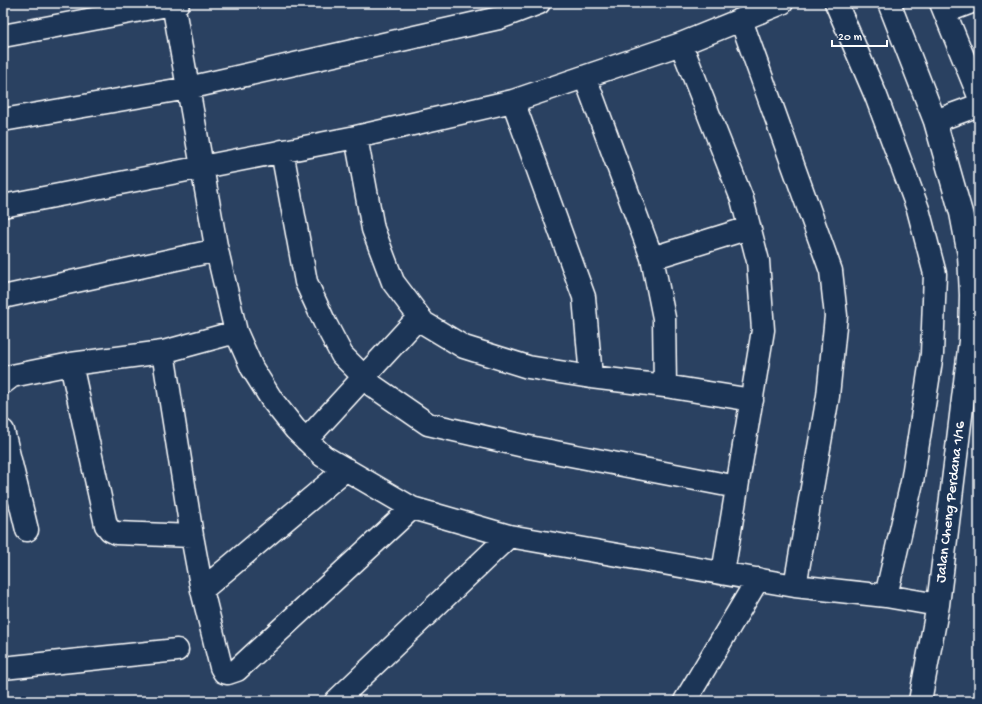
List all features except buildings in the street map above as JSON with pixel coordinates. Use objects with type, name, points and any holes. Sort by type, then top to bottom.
[{"type":"street","points":[[3,36],[175,3],[188,88],[217,250],[236,332],[252,368],[272,400],[295,429],[323,456],[412,508],[509,536],[795,586],[886,596],[938,605]]},
{"type":"street","points":[[3,120],[188,88],[499,18],[539,3]]},
{"type":"street","points":[[3,206],[356,137],[513,101],[681,44],[782,3]]},
{"type":"street","points":[[836,3],[876,96],[918,209],[935,274],[932,354],[912,482],[886,596]]},
{"type":"street","name":"Jalan Cheng Perdana 1/16","points":[[889,3],[935,121],[961,213],[969,255],[971,296],[970,341],[938,605],[920,701]]},
{"type":"street","points":[[969,3],[943,8],[979,96]]},
{"type":"street","points":[[741,20],[832,271],[836,316],[828,396],[795,586]]},
{"type":"street","points":[[681,44],[742,199],[758,261],[763,330],[723,573]]},
{"type":"street","points":[[585,77],[652,258],[664,318],[665,386]]},
{"type":"street","points":[[513,101],[584,297],[592,377]]},
{"type":"street","points":[[935,121],[979,105]]},
{"type":"street","points":[[356,137],[373,229],[393,282],[424,323],[464,347],[528,367],[752,400]]},
{"type":"street","points":[[282,151],[306,282],[342,355],[373,386],[428,424],[524,446],[737,487]]},
{"type":"street","points":[[652,258],[749,228]]},
{"type":"street","points":[[3,297],[217,250]]},
{"type":"street","points":[[306,440],[363,376],[419,317]]},
{"type":"street","points":[[3,383],[12,376],[71,364],[163,352],[236,332]]},
{"type":"street","points":[[163,352],[202,590],[221,667],[224,672],[233,672],[237,670],[412,508]]},
{"type":"street","points":[[71,364],[106,525],[110,530],[116,533],[192,536]]},
{"type":"street","points":[[3,431],[27,530]]},
{"type":"street","points":[[202,590],[346,469]]},
{"type":"street","points":[[336,701],[509,536]]},
{"type":"street","points":[[686,701],[758,579]]},
{"type":"street","points":[[3,668],[176,650]]}]
